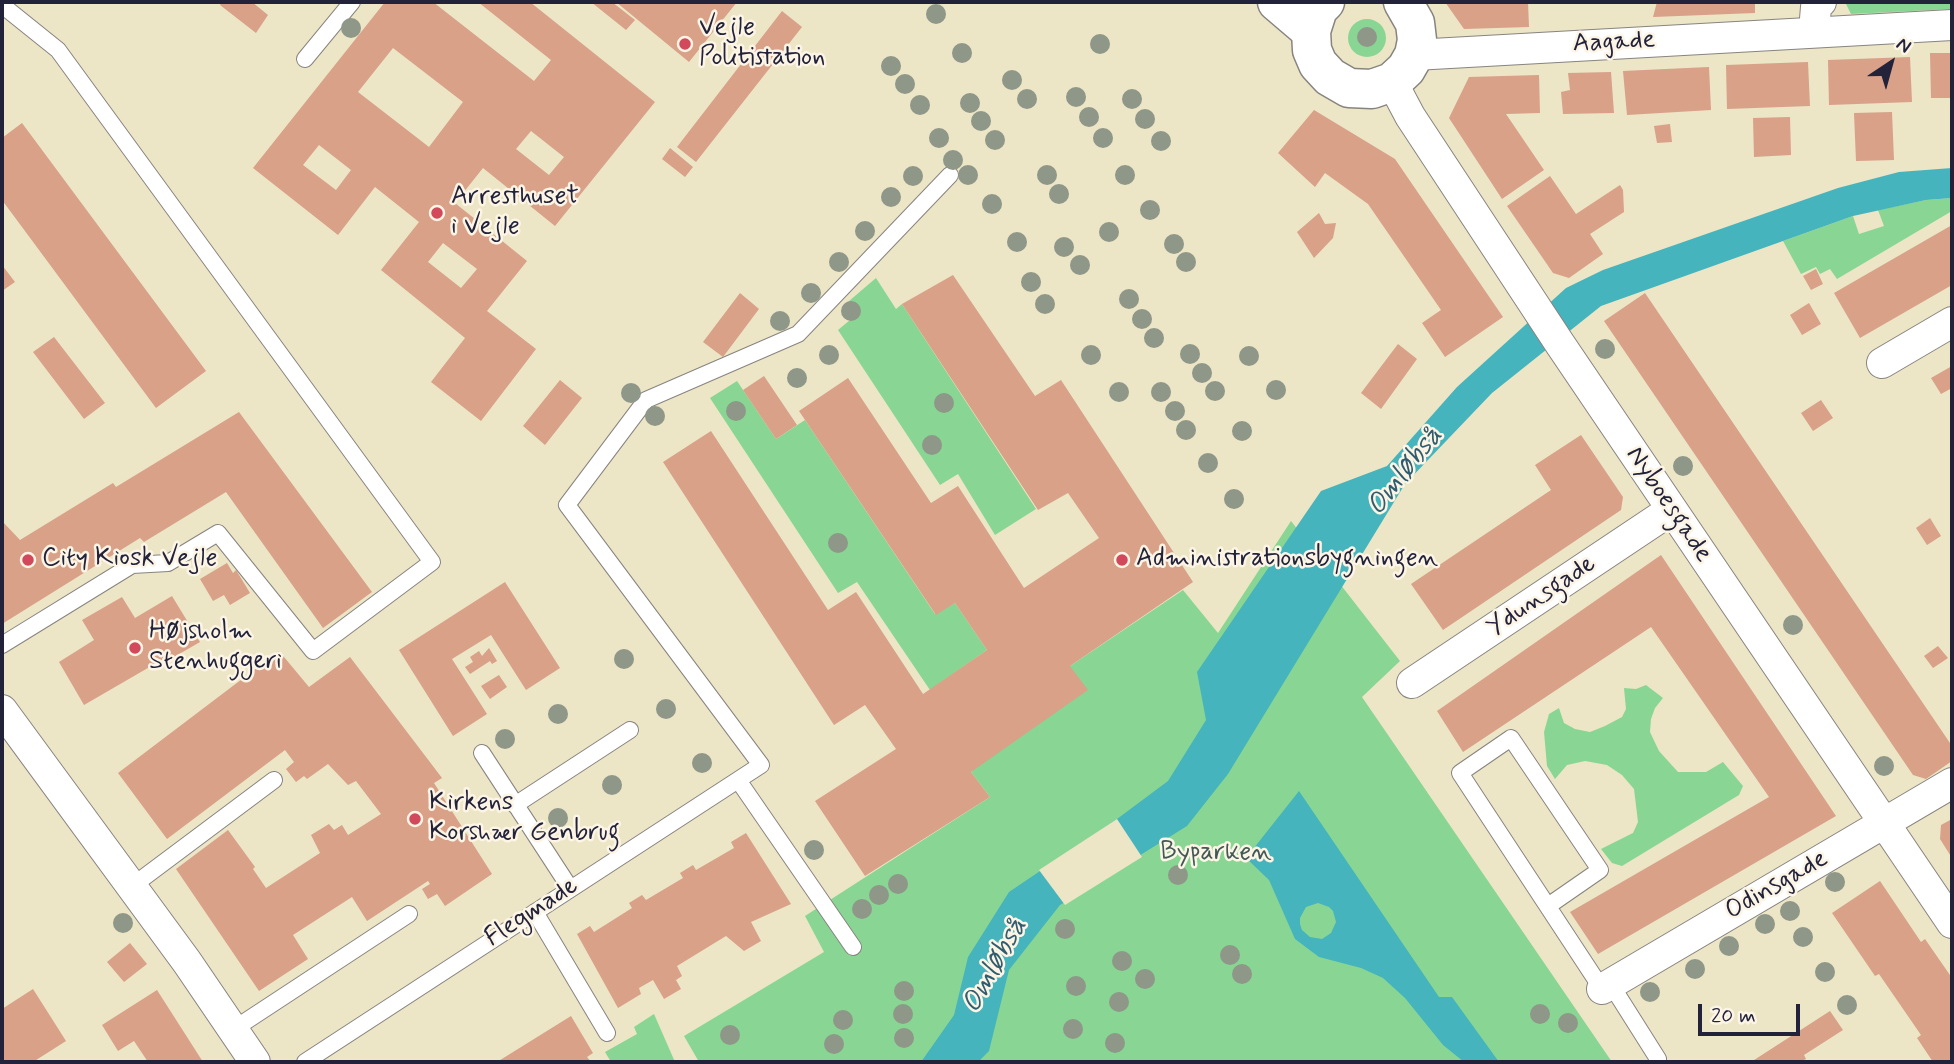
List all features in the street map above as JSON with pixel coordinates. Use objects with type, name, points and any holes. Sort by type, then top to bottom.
[{"type":"street","points":[[1277,2],[1318,17],[1312,50],[1318,64],[1330,77],[1349,88],[1372,89],[1403,68],[1418,40],[1416,23],[1403,2]]},
{"type":"street","points":[[1814,31],[1816,7],[1821,2]]},
{"type":"street","name":"Aagade","points":[[1403,68],[1814,31],[1952,25]]},
{"type":"street","name":"Nyboesgade","points":[[1403,68],[1410,116],[1671,510],[1952,923]]},
{"type":"street","points":[[1882,363],[1952,322]]},
{"type":"street","name":"Ydunsgade","points":[[1412,683],[1671,510]]},
{"type":"street","points":[[2,710],[255,1062]]},
{"type":"street","name":"Odinsgade","points":[[1606,986],[1952,783]]},
{"type":"lane","points":[[305,60],[352,2]]},
{"type":"lane","points":[[2,5],[58,50],[432,562],[313,651],[218,533],[168,563],[132,565],[2,645]]},
{"type":"lane","name":"Flegmade","points":[[305,1062],[761,765],[567,505],[646,400],[798,334],[950,175]]},
{"type":"lane","points":[[515,805],[630,730]]},
{"type":"lane","points":[[1548,906],[1600,870],[1511,738],[1460,774],[1548,906],[1658,1059]]},
{"type":"lane","points":[[482,753],[570,888]]},
{"type":"lane","points":[[131,887],[274,780]]},
{"type":"lane","points":[[738,780],[853,947]]},
{"type":"lane","points":[[535,912],[607,1033]]},
{"type":"lane","points":[[233,1029],[410,914]]},
{"type":"green space","points":[[1845,2],[1952,2],[1952,9],[1851,14]]},
{"type":"green space","points":[[1367,19],[1380,25],[1386,38],[1380,51],[1367,57],[1354,51],[1348,38],[1354,25]]},
{"type":"green space","points":[[1952,198],[1952,211],[1837,279],[1830,269],[1820,274],[1816,267],[1801,274],[1783,241],[1853,216],[1859,234],[1884,226],[1878,210],[1926,200]]},
{"type":"green space","points":[[876,278],[896,309],[902,304],[1036,509],[995,535],[958,474],[940,485],[838,330],[850,320],[842,307]]},
{"type":"green space","points":[[737,381],[776,439],[805,420],[935,614],[955,603],[987,650],[930,690],[857,582],[838,593],[710,398]]},
{"type":"green space","name":"Byparken","points":[[1291,521],[1400,661],[1362,697],[1612,1062],[699,1062],[684,1036],[824,952],[805,916],[990,797],[971,772],[1070,666],[1183,590],[1218,633]]},
{"type":"green space","points":[[1646,685],[1663,698],[1655,708],[1650,732],[1659,751],[1678,772],[1706,772],[1723,762],[1743,786],[1739,795],[1622,866],[1612,863],[1601,849],[1633,833],[1638,822],[1634,789],[1622,775],[1607,765],[1585,761],[1567,765],[1555,779],[1547,766],[1544,732],[1549,714],[1559,708],[1564,723],[1575,729],[1590,732],[1605,726],[1622,717],[1626,709],[1624,688],[1636,689]]},
{"type":"green space","points":[[654,1014],[675,1062],[611,1062],[605,1052],[637,1034],[634,1027]]},
{"type":"water","name":"Omløbså","points":[[1952,168],[1952,198],[1926,200],[1853,216],[1601,306],[1492,393],[1405,484],[1228,774],[1187,826],[1060,905],[1009,970],[989,1051],[978,1062],[921,1062],[954,1015],[968,957],[1009,892],[1168,781],[1206,720],[1197,672],[1321,491],[1387,466],[1457,387],[1566,288],[1603,270],[1838,188],[1899,172]]},
{"type":"water","points":[[1299,791],[1439,997],[1452,997],[1499,1062],[1464,1062],[1443,1045],[1405,998],[1383,978],[1361,968],[1319,957],[1295,939],[1269,880],[1246,858]],"holes":[[[1318,903],[1329,907],[1336,922],[1331,933],[1322,939],[1310,937],[1300,924],[1306,907]]]},
{"type":"pier","points":[[1117,819],[1142,857],[1065,905],[1039,870]]},
{"type":"building","points":[[222,2],[252,2],[268,15],[256,33],[220,5]]},
{"type":"building","name":"Arresthuset i Vejle","points":[[385,2],[433,2],[534,81],[551,60],[478,2],[530,2],[655,102],[555,226],[483,168],[455,203],[527,261],[487,311],[536,349],[481,421],[431,382],[465,338],[381,270],[419,222],[375,187],[338,235],[253,168]],"holes":[[[393,48],[463,102],[429,147],[358,92]],[[531,131],[564,157],[549,175],[516,149]],[[319,145],[351,170],[336,190],[303,165]],[[443,243],[477,269],[461,288],[428,262]]]},
{"type":"building","points":[[591,2],[612,2],[635,20],[626,30]]},
{"type":"building","name":"Vejle Politistation","points":[[616,2],[737,2],[689,62]]},
{"type":"building","points":[[1445,2],[1528,2],[1529,27],[1464,29]]},
{"type":"building","points":[[1657,2],[1755,2],[1755,13],[1653,17]]},
{"type":"building","points":[[782,11],[802,27],[696,162],[677,147]]},
{"type":"building","points":[[1930,53],[1952,53],[1952,98],[1931,98]]},
{"type":"building","points":[[1910,57],[1912,102],[1829,105],[1828,60]]},
{"type":"building","points":[[1808,62],[1810,106],[1727,109],[1726,65]]},
{"type":"building","points":[[1709,67],[1711,110],[1627,115],[1623,71]]},
{"type":"building","points":[[1611,72],[1614,113],[1563,114],[1561,92],[1570,90],[1568,73]]},
{"type":"building","points":[[1539,75],[1540,113],[1506,114],[1544,170],[1502,199],[1449,118],[1469,77]]},
{"type":"building","points":[[1314,110],[1395,159],[1503,317],[1445,357],[1422,323],[1441,310],[1368,204],[1325,173],[1315,187],[1278,153]]},
{"type":"building","points":[[1892,112],[1894,160],[1856,161],[1854,113]]},
{"type":"building","points":[[1790,117],[1791,155],[1754,157],[1753,118]]},
{"type":"building","points":[[22,123],[206,371],[156,408],[2,200],[2,138]]},
{"type":"building","points":[[1670,124],[1672,142],[1657,143],[1654,126]]},
{"type":"building","points":[[670,148],[693,167],[685,177],[662,159]]},
{"type":"building","points":[[1550,176],[1576,214],[1620,185],[1623,190],[1624,212],[1590,234],[1603,254],[1569,278],[1553,273],[1507,206]]},
{"type":"building","points":[[1319,213],[1325,224],[1336,223],[1333,238],[1314,258],[1297,232]]},
{"type":"building","points":[[1952,225],[1952,285],[1860,338],[1834,293]]},
{"type":"building","points":[[2,265],[15,282],[2,291]]},
{"type":"building","points":[[1816,269],[1823,284],[1811,290],[1803,276]]},
{"type":"building","name":"Administrationsbygningen","points":[[953,275],[1035,396],[1061,380],[1193,582],[1070,666],[1088,690],[971,772],[990,797],[865,876],[815,801],[896,749],[865,705],[834,725],[663,462],[711,431],[828,610],[856,592],[923,694],[987,650],[955,603],[936,615],[799,411],[848,378],[931,503],[958,486],[1024,588],[1099,538],[1068,493],[1038,510],[902,304]]},
{"type":"building","points":[[740,293],[759,309],[723,357],[703,342]]},
{"type":"building","points":[[1645,293],[1952,746],[1952,761],[1926,779],[1913,775],[1604,321]]},
{"type":"building","points":[[1809,303],[1821,324],[1802,335],[1790,315]]},
{"type":"building","points":[[54,337],[105,403],[84,419],[33,352]]},
{"type":"building","points":[[1398,344],[1417,359],[1381,409],[1361,393]]},
{"type":"building","points":[[1952,366],[1952,388],[1941,394],[1931,378]]},
{"type":"building","points":[[764,376],[797,425],[776,439],[743,390]]},
{"type":"building","points":[[560,380],[582,398],[545,445],[523,426]]},
{"type":"building","points":[[1821,400],[1833,418],[1813,431],[1801,413]]},
{"type":"building","points":[[239,412],[372,592],[323,628],[226,492],[144,542],[140,538],[2,624],[2,521],[20,540],[113,483],[116,487]]},
{"type":"building","points":[[1581,435],[1623,497],[1621,510],[1443,630],[1411,584],[1551,490],[1535,465]]},
{"type":"building","points":[[1930,518],[1941,536],[1927,545],[1916,528]]},
{"type":"building","points":[[1661,555],[1836,816],[1598,954],[1570,912],[1769,797],[1651,627],[1463,752],[1437,711]]},
{"type":"building","points":[[227,563],[233,573],[236,570],[250,593],[230,605],[224,595],[213,601],[200,579]]},
{"type":"building","points":[[505,582],[560,668],[526,690],[491,635],[452,659],[487,714],[453,736],[399,650]]},
{"type":"building","name":"Højsholm Stenhuggeri","points":[[172,596],[200,642],[155,668],[153,665],[84,705],[59,662],[94,640],[82,620],[122,597],[135,618]]},
{"type":"building","points":[[1938,646],[1948,658],[1933,668],[1924,656]]},
{"type":"building","points":[[489,648],[497,661],[492,664],[490,661],[470,674],[465,667],[473,662],[470,657],[479,651],[482,656]]},
{"type":"building","name":"Kirkens Korshær Genbrug","points":[[279,651],[309,687],[350,657],[442,778],[434,783],[492,874],[445,906],[437,894],[428,899],[422,889],[430,884],[428,881],[367,921],[352,897],[293,935],[308,959],[259,991],[176,869],[228,830],[255,867],[253,869],[266,888],[320,853],[311,835],[329,824],[334,830],[342,825],[348,835],[381,814],[356,781],[348,785],[328,764],[307,779],[304,776],[296,782],[286,769],[294,762],[285,750],[167,839],[118,773]]},
{"type":"building","points":[[499,675],[507,687],[490,699],[481,686]]},
{"type":"building","points":[[1952,819],[1952,858],[1940,839],[1941,825]]},
{"type":"building","points":[[746,833],[791,904],[751,922],[761,941],[744,951],[726,936],[677,966],[682,976],[676,980],[681,989],[664,999],[653,980],[639,988],[641,994],[618,1008],[577,934],[590,926],[594,932],[632,908],[629,903],[642,895],[646,900],[683,878],[680,873],[693,865],[696,870],[734,848],[731,842]]},
{"type":"building","points":[[1880,881],[1921,942],[1925,939],[1952,978],[1952,1062],[1933,1062],[1917,1038],[1921,1035],[1879,974],[1875,976],[1832,913]]},
{"type":"building","points":[[130,943],[147,964],[124,982],[107,962]]},
{"type":"building","points":[[33,989],[66,1041],[33,1062],[2,1062],[2,1009]]},
{"type":"building","points":[[157,990],[203,1062],[148,1062],[134,1041],[118,1051],[102,1025]]},
{"type":"building","points":[[1830,1011],[1843,1030],[1804,1055],[1806,1059],[1800,1062],[1751,1062]]},
{"type":"building","points":[[571,1016],[593,1053],[587,1057],[591,1062],[497,1062]]},
{"type":"place","name":"Vejle Politistation","points":[[685,44]]},
{"type":"place","name":"Arresthuset i Vejle","points":[[437,213]]},
{"type":"place","name":"City Kiosk Vejle","points":[[28,560]]},
{"type":"place","name":"Administrationsbygningen","points":[[1122,560]]},
{"type":"place","name":"Højsholm Stenhuggeri","points":[[135,648]]},
{"type":"place","name":"Kirkens Korshær Genbrug","points":[[415,819]]}]
